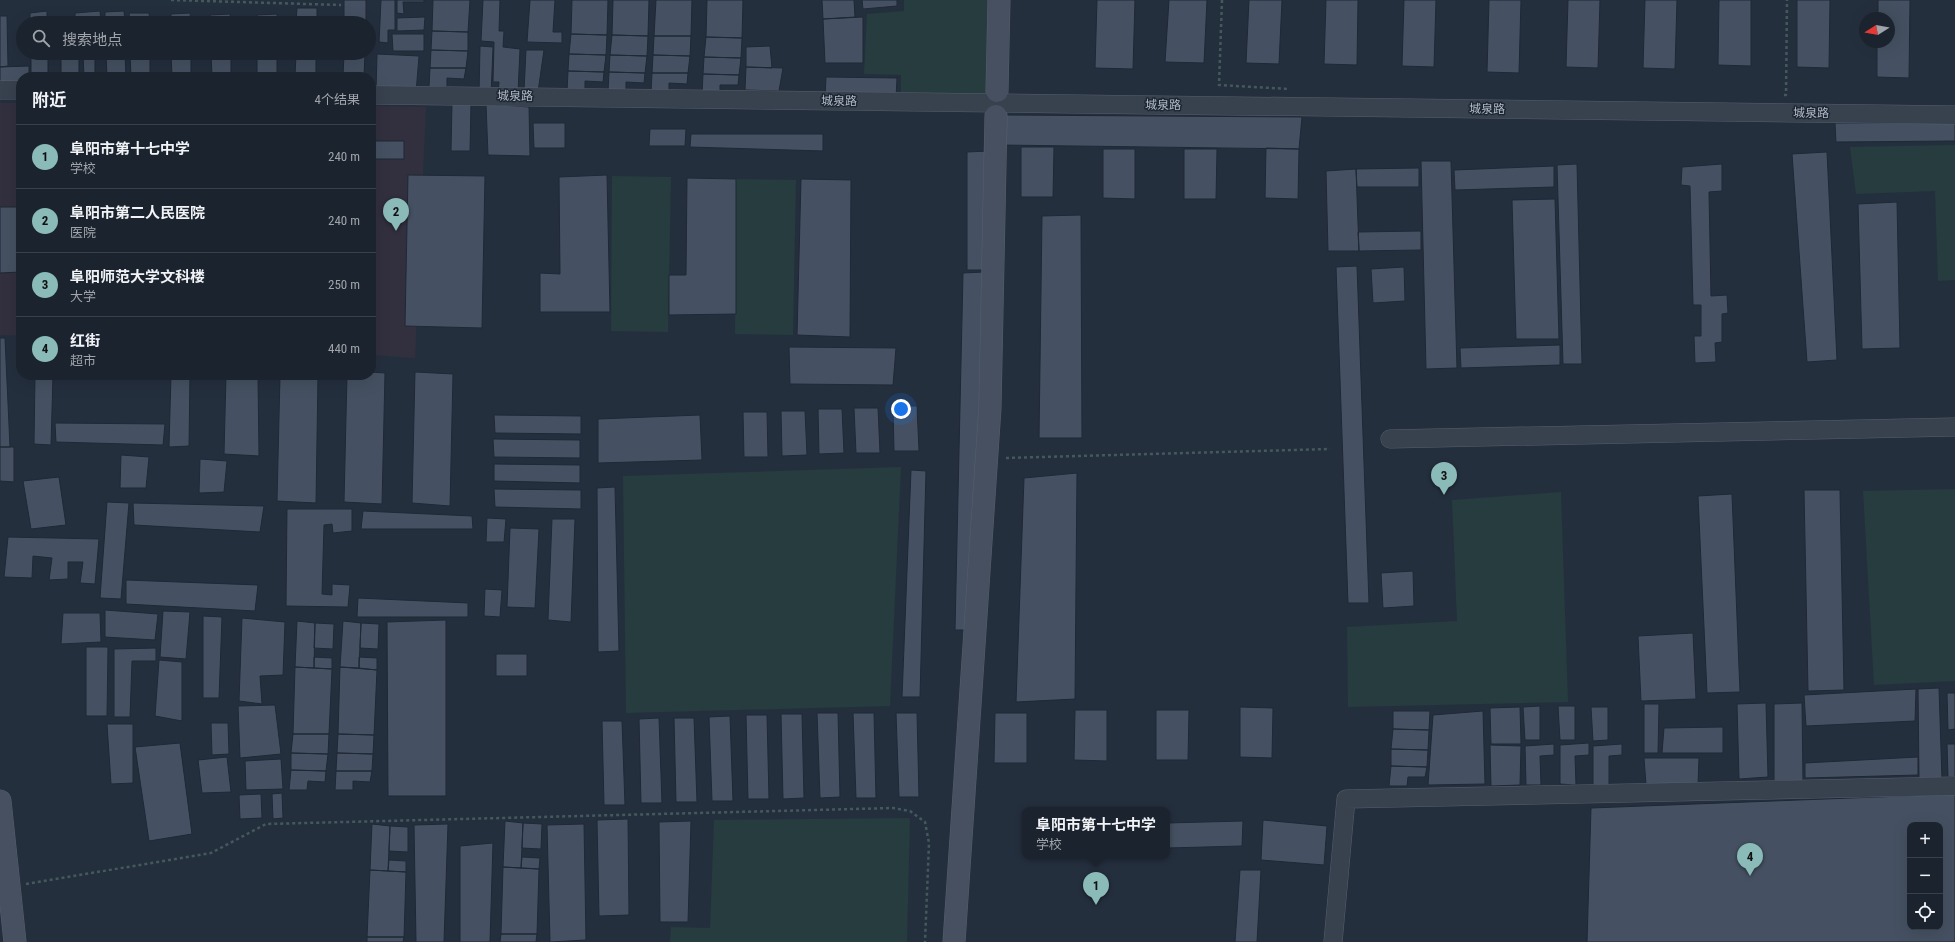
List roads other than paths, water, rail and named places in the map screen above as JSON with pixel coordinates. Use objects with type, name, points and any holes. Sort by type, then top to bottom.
[{"type":"main road","points":[[997,91],[999,0]]},
{"type":"main road","points":[[954,942],[990,408],[996,116]]},
{"type":"main road","points":[[0,801],[15,942]]},
{"type":"street","points":[[0,90],[16,90]]},
{"type":"street","name":"城泉路","points":[[376,95],[1955,115]]},
{"type":"street","points":[[1390,439],[1955,427]]},
{"type":"street","points":[[1334,942],[1346,799],[1955,786]]},
{"type":"place","name":"阜阳市第二人民医院","points":[[396,231]]},
{"type":"place","name":"阜阳师范大学文科楼","points":[[1444,495]]},
{"type":"place","name":"红街","points":[[1750,876]]},
{"type":"place","name":"阜阳市第十七中学","points":[[1096,905]]}]
